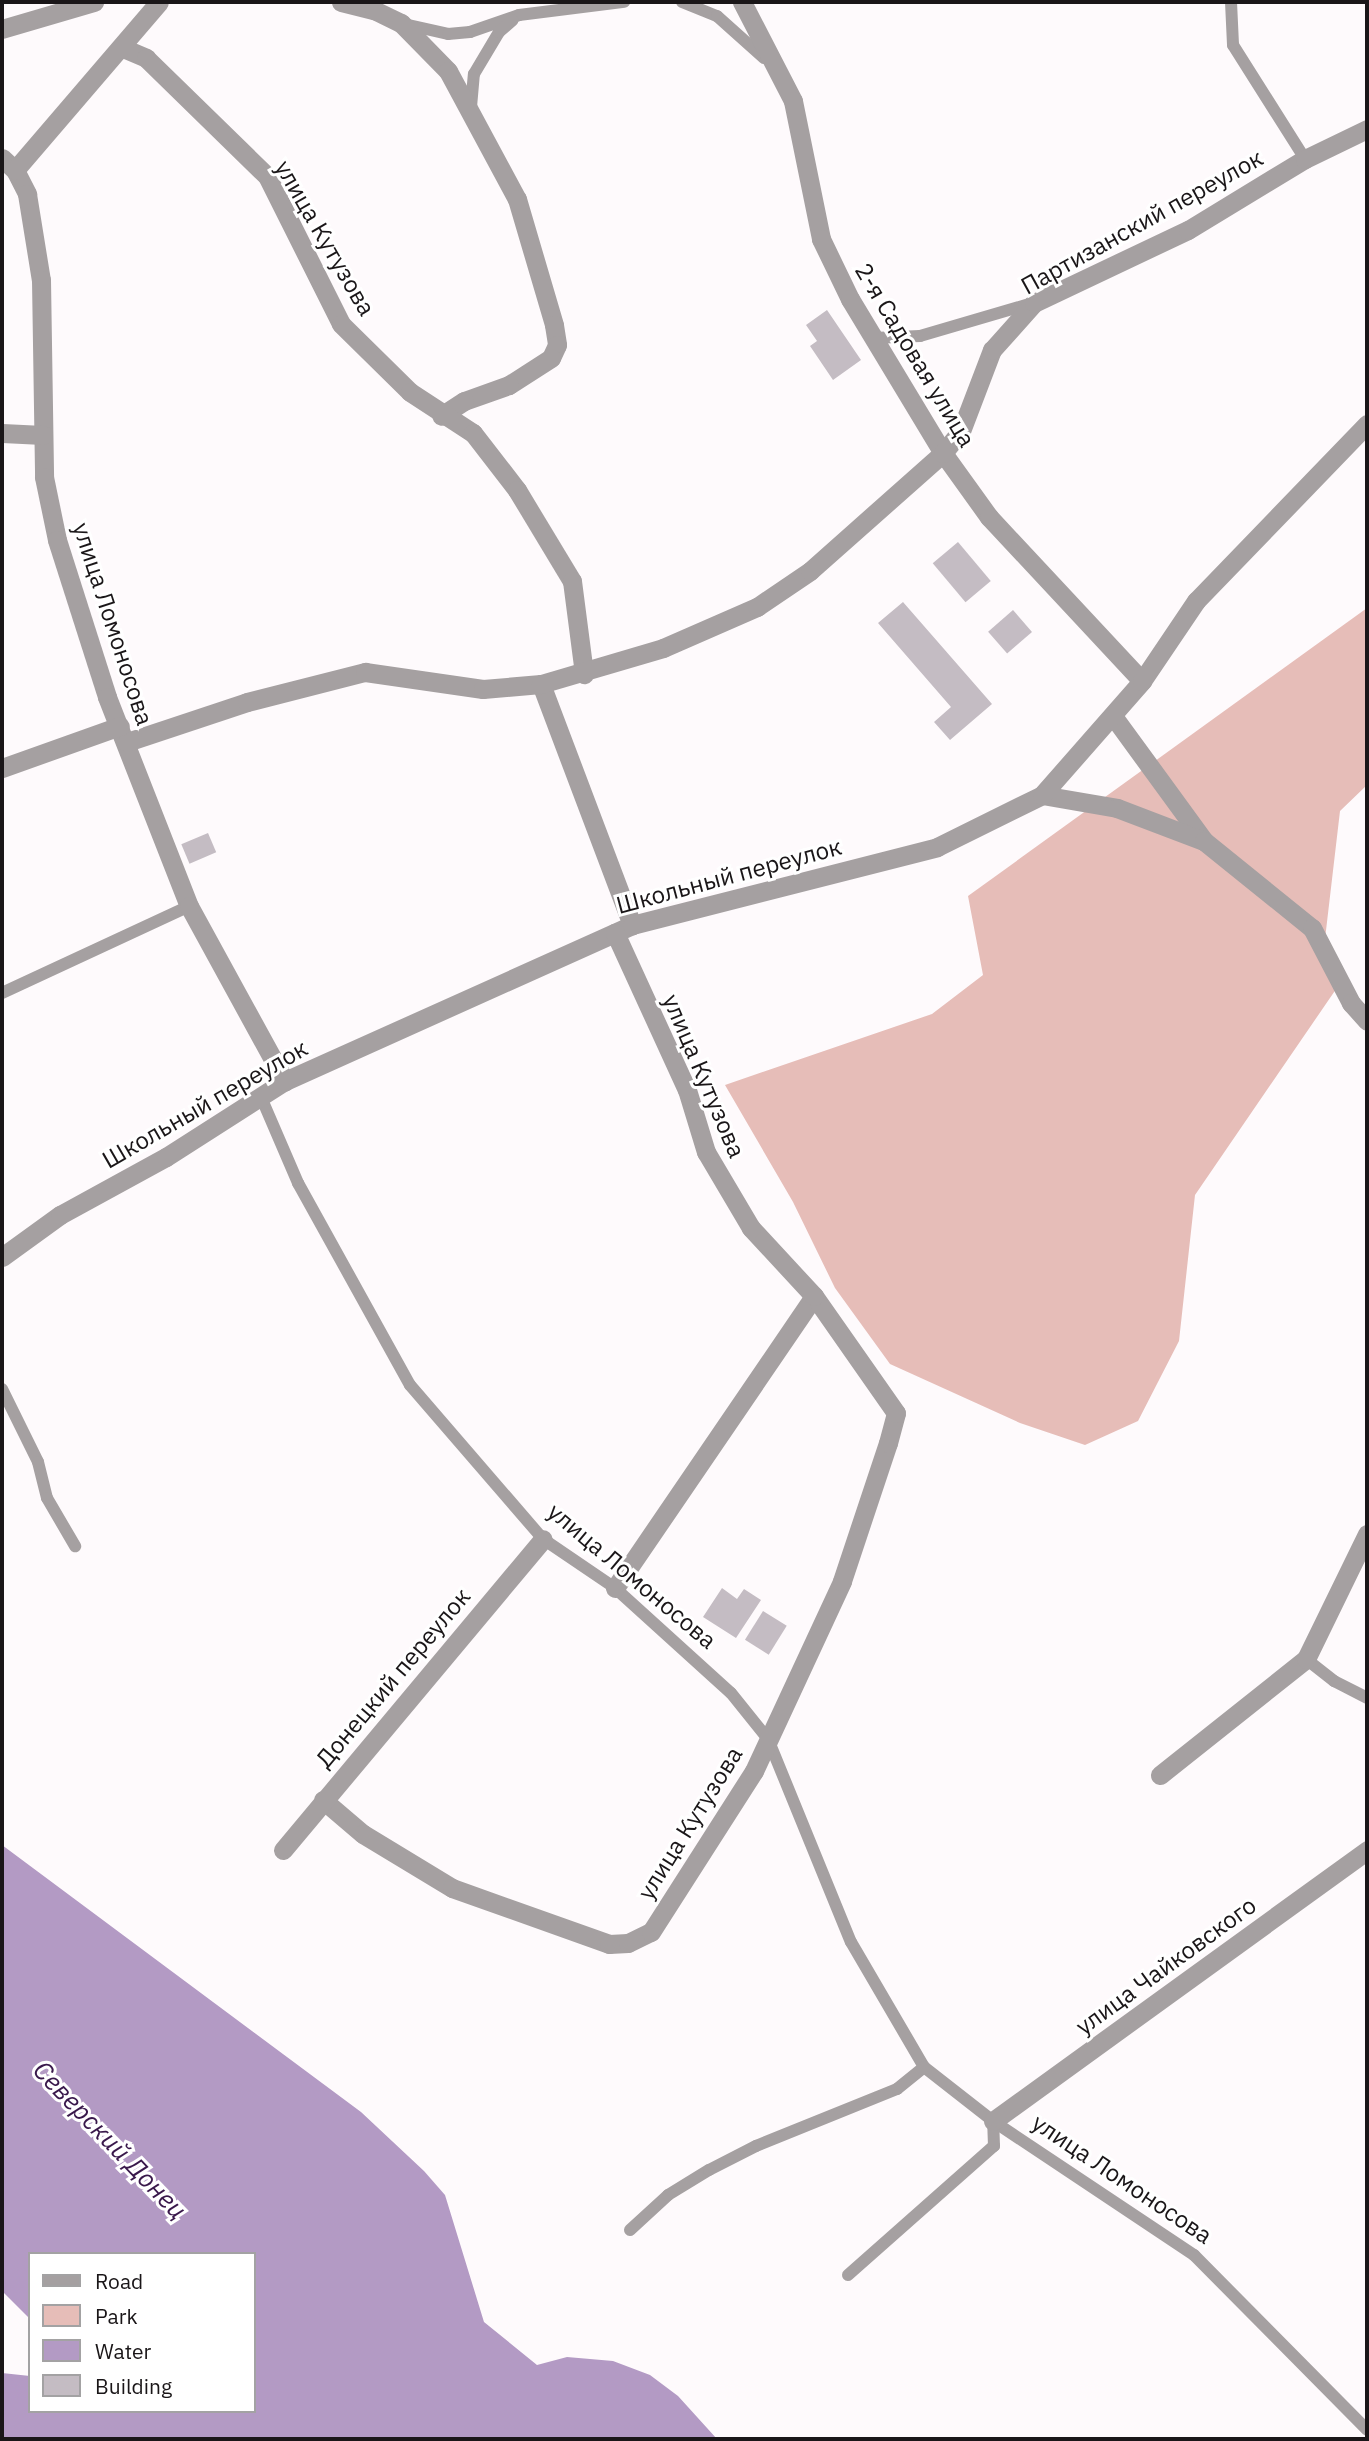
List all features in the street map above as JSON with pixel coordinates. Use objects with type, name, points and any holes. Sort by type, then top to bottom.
[{"type":"street","points":[[2,29],[94,2]]},
{"type":"street","points":[[8,164],[123,48],[159,2]]},
{"type":"street","points":[[341,2],[374,10],[401,23],[448,71],[471,107],[517,199],[535,246],[557,345],[551,358],[529,374],[464,401],[441,416]]},
{"type":"street","name":"2-я Садовая улица","points":[[742,2],[773,68],[793,101],[821,239],[874,338],[943,453],[1023,556],[1142,681]]},
{"type":"street","name":"улица Кутузова","points":[[123,48],[146,58],[267,176],[341,324],[410,392],[441,416],[473,433],[517,490],[572,581],[584,674]]},
{"type":"street","name":"Партизанский переулок","points":[[2,768],[365,672],[483,689],[541,684],[584,674],[663,648],[757,607],[810,571],[943,453],[961,430],[992,350],[1034,303],[1188,230],[1305,159],[1367,129]]},
{"type":"street","name":"улица Ломоносова","points":[[8,164],[27,194],[41,280],[44,477],[57,540],[123,734],[189,906],[285,1081]]},
{"type":"street","name":"Школьный переулок","points":[[2,1257],[60,1215],[166,1157],[285,1081],[623,929],[937,847],[1042,795],[1142,681],[1196,601],[1367,424]]},
{"type":"street","points":[[2,432],[43,435]]},
{"type":"street","name":"улица Кутузова","points":[[323,1800],[363,1834],[452,1888],[609,1944],[628,1943],[651,1932],[754,1772],[842,1581],[896,1413],[814,1296],[751,1227],[706,1152],[687,1090],[623,929],[541,684]]},
{"type":"street","points":[[1113,716],[1204,841],[1311,928],[1351,1003],[1367,1021]]},
{"type":"street","points":[[1042,795],[1117,808],[1204,841]]},
{"type":"street","points":[[615,1588],[814,1296]]},
{"type":"street","points":[[1160,1775],[1306,1659],[1367,1534]]},
{"type":"street","name":"Донецкий переулок","points":[[283,1850],[543,1539]]},
{"type":"street","name":"улица Чайковского","points":[[993,2121],[1367,1850]]},
{"type":"lane","points":[[401,23],[448,34],[470,32],[519,15],[624,2]]},
{"type":"lane","points":[[682,2],[717,16],[747,38],[773,68]]},
{"type":"lane","points":[[1231,2],[1233,45],[1305,159]]},
{"type":"lane","points":[[471,107],[474,74],[499,32],[519,15]]},
{"type":"lane","points":[[874,338],[920,336],[1034,303]]},
{"type":"lane","points":[[2,993],[189,906]]},
{"type":"lane","name":"улица Ломоносова","points":[[261,1097],[298,1183],[410,1385],[543,1539],[615,1588],[731,1693],[768,1739],[851,1942],[924,2067],[993,2121],[1194,2255],[1367,2430]]},
{"type":"lane","points":[[2,1389],[38,1462],[47,1498],[75,1546]]},
{"type":"lane","points":[[1306,1659],[1334,1681],[1367,1698]]},
{"type":"lane","points":[[630,2230],[668,2195],[709,2170],[756,2146],[897,2089],[924,2067]]},
{"type":"lane","name":"улица Ломоносова","points":[[848,2275],[994,2146],[993,2121]]},
{"type":"green space","points":[[1367,608],[1367,785],[1340,811],[1325,939],[1343,979],[1195,1195],[1179,1341],[1138,1421],[1085,1445],[1020,1423],[890,1364],[835,1288],[793,1202],[725,1085],[932,1014],[983,975],[968,896]]},
{"type":"water","name":"Северский Донец","points":[[2,1845],[361,2112],[424,2171],[445,2195],[484,2322],[537,2365],[567,2357],[613,2361],[650,2375],[678,2396],[717,2439],[2,2439],[2,2373],[28,2376],[28,2413],[256,2413],[256,2252],[28,2252],[28,2317],[2,2291]]},
{"type":"building","points":[[827,310],[861,360],[833,380],[810,346],[817,341],[806,325]]},
{"type":"building","points":[[958,542],[991,581],[966,602],[933,563]]},
{"type":"building","points":[[903,602],[992,704],[950,740],[934,722],[951,707],[878,623]]},
{"type":"building","points":[[1013,610],[1032,632],[1007,654],[988,632]]},
{"type":"building","points":[[208,833],[216,852],[190,864],[181,844]]},
{"type":"building","points":[[722,1588],[737,1599],[744,1589],[761,1600],[736,1638],[703,1617]]},
{"type":"building","points":[[763,1611],[787,1626],[769,1655],[745,1640]]}]
